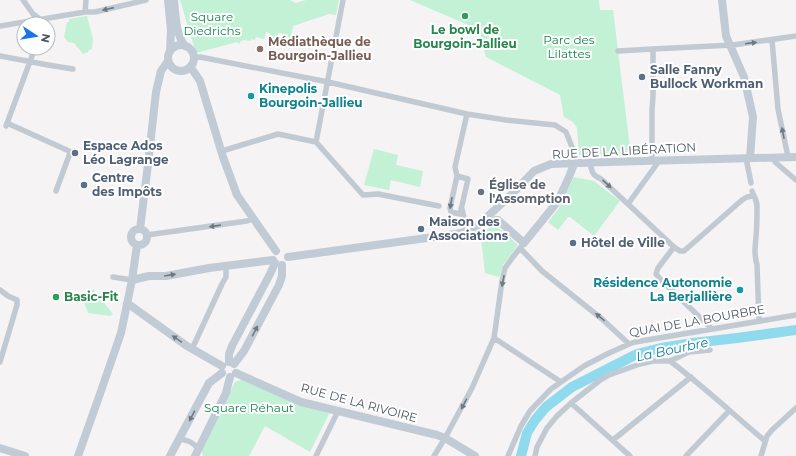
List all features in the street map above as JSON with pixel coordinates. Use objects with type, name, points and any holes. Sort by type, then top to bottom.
[{"type":"street","points":[[23,0],[35,16]]},
{"type":"street","points":[[85,12],[86,0]]},
{"type":"street","points":[[56,19],[85,12],[95,12],[146,0]]},
{"type":"street","points":[[168,0],[171,30],[170,51],[168,58],[170,65],[179,71],[187,70],[194,58],[190,50],[180,40],[174,0]]},
{"type":"street","points":[[316,142],[343,0]]},
{"type":"street","points":[[722,0],[726,36],[744,77],[753,117],[748,158],[751,182]]},
{"type":"street","points":[[0,26],[16,24]]},
{"type":"street","points":[[618,51],[729,45],[796,36]]},
{"type":"street","points":[[772,40],[778,109],[792,157]]},
{"type":"street","points":[[170,51],[178,46],[185,46]]},
{"type":"street","points":[[628,204],[655,161],[652,109],[653,49]]},
{"type":"street","points":[[0,56],[73,69]]},
{"type":"street","points":[[32,56],[6,124],[69,151],[70,153],[56,191]]},
{"type":"street","points":[[194,58],[200,57],[328,82],[467,114],[555,125],[566,132],[572,148],[574,164],[567,182],[558,201],[505,268],[494,338],[472,388],[434,456]]},
{"type":"street","points":[[140,229],[158,83],[161,72],[170,65]]},
{"type":"street","points":[[190,67],[200,81],[237,195],[276,251]]},
{"type":"street","points":[[457,176],[468,179],[460,214],[451,212],[450,208],[457,176],[455,167],[467,114]]},
{"type":"street","points":[[222,151],[278,134],[316,142],[363,195],[378,194],[438,206]]},
{"type":"street","name":"RUE DE LA LIBÉRATION","points":[[288,258],[474,230],[534,171],[551,164],[792,157]]},
{"type":"street","points":[[774,158],[775,162],[796,180]]},
{"type":"street","points":[[590,163],[594,176],[601,179],[680,251],[684,251],[742,200],[753,194],[757,207],[755,259],[757,265],[759,321]]},
{"type":"street","points":[[462,207],[467,232]]},
{"type":"street","points":[[495,210],[496,220]]},
{"type":"street","points":[[147,235],[253,219]]},
{"type":"street","points":[[479,225],[498,220],[522,245],[542,271],[602,318],[629,344]]},
{"type":"street","points":[[140,229],[147,235]]},
{"type":"street","points":[[140,229],[133,232],[131,237],[133,242],[140,245],[147,238],[147,235]]},
{"type":"street","points":[[78,456],[121,333],[132,280],[137,244]]},
{"type":"street","points":[[674,247],[658,268],[656,274],[712,329]]},
{"type":"street","points":[[113,278],[132,280],[149,276],[166,276],[226,266],[286,262],[288,258],[287,254],[282,250],[276,251]]},
{"type":"street","points":[[170,456],[209,383],[244,352],[279,285],[282,276],[276,263],[274,254],[276,251]]},
{"type":"street","points":[[227,366],[232,346],[276,263]]},
{"type":"street","points":[[192,349],[226,277],[226,266]]},
{"type":"street","points":[[0,290],[17,300],[17,305],[0,362]]},
{"type":"street","points":[[127,303],[192,349],[227,366],[237,369],[196,452]]},
{"type":"street","name":"QUAI DE LA BOURBRE","points":[[508,456],[521,426],[530,411],[561,382],[584,366],[607,354],[629,344],[796,315]]},
{"type":"street","points":[[494,338],[561,382]]},
{"type":"street","points":[[535,456],[537,447],[547,428],[557,416],[598,381],[609,375],[640,364],[670,361],[689,352],[710,350]]},
{"type":"street","points":[[670,361],[765,441]]},
{"type":"street","name":"RUE DE LA RIVOIRE","points":[[227,366],[226,377],[233,375],[301,402],[437,435],[445,438],[475,456]]},
{"type":"street","points":[[613,440],[690,377]]},
{"type":"street","points":[[571,403],[630,456]]},
{"type":"street","points":[[760,456],[767,436],[796,408]]},
{"type":"street","points":[[316,456],[338,411]]},
{"type":"street","points":[[686,456],[729,411]]},
{"type":"street","points":[[179,439],[193,443],[196,452]]},
{"type":"street","points":[[0,448],[25,456]]},
{"type":"green space","name":"Square Diedrichs","points":[[180,0],[290,0],[296,3],[306,0],[339,0],[336,15],[329,14],[293,26],[290,42],[285,41],[286,38],[282,37],[282,33],[278,33],[277,41],[269,38],[270,33],[266,32],[264,39],[256,37],[255,40],[243,40],[239,44],[237,42],[196,53]]},
{"type":"green space","name":"Parc des Lilattes","points":[[410,0],[599,0],[600,10],[613,10],[631,156],[579,155],[577,128],[573,122],[564,117],[560,95],[486,57],[481,39],[480,23],[480,30]]},
{"type":"green space","points":[[87,16],[93,39],[92,49],[83,54],[74,43],[68,42],[64,37],[69,19]]},
{"type":"green space","points":[[374,149],[398,155],[396,165],[423,171],[420,187],[391,180],[389,190],[364,185]]},
{"type":"green space","points":[[574,177],[594,181],[620,201],[594,236],[570,217],[568,217],[558,230],[548,222],[559,208]]},
{"type":"green space","points":[[493,226],[500,229],[518,245],[503,265],[499,277],[485,273],[480,238],[480,233]]},
{"type":"green space","points":[[93,289],[113,314],[110,316],[88,313],[83,299]]},
{"type":"green space","name":"Square Réhaut","points":[[244,379],[330,412],[310,452],[265,426],[249,456],[203,456],[201,449],[235,382]]},
{"type":"waterway","name":"La Bourbre","points":[[521,456],[527,433],[535,420],[546,407],[572,387],[637,354],[661,348],[693,343],[796,330]]},
{"type":"place","name":"Le bowl de Bourgoin-Jallieu","points":[[465,16]]},
{"type":"place","name":"Médiathèque de Bourgoin-Jallieu","points":[[260,49]]},
{"type":"place","name":"Salle Fanny Bullock Workman","points":[[642,77]]},
{"type":"place","name":"Kinepolis Bourgoin-Jallieu","points":[[251,96]]},
{"type":"place","name":"Espace Ados Léo Lagrange","points":[[75,153]]},
{"type":"place","name":"Centre des Impôts","points":[[84,185]]},
{"type":"place","name":"Église de l'Assomption","points":[[481,192]]},
{"type":"place","name":"Maison des Associations","points":[[421,229]]},
{"type":"place","name":"Hôtel de Ville","points":[[573,243]]},
{"type":"place","name":"Résidence Autonomie La Berjallière","points":[[740,290]]},
{"type":"place","name":"Basic-Fit","points":[[56,297]]}]
